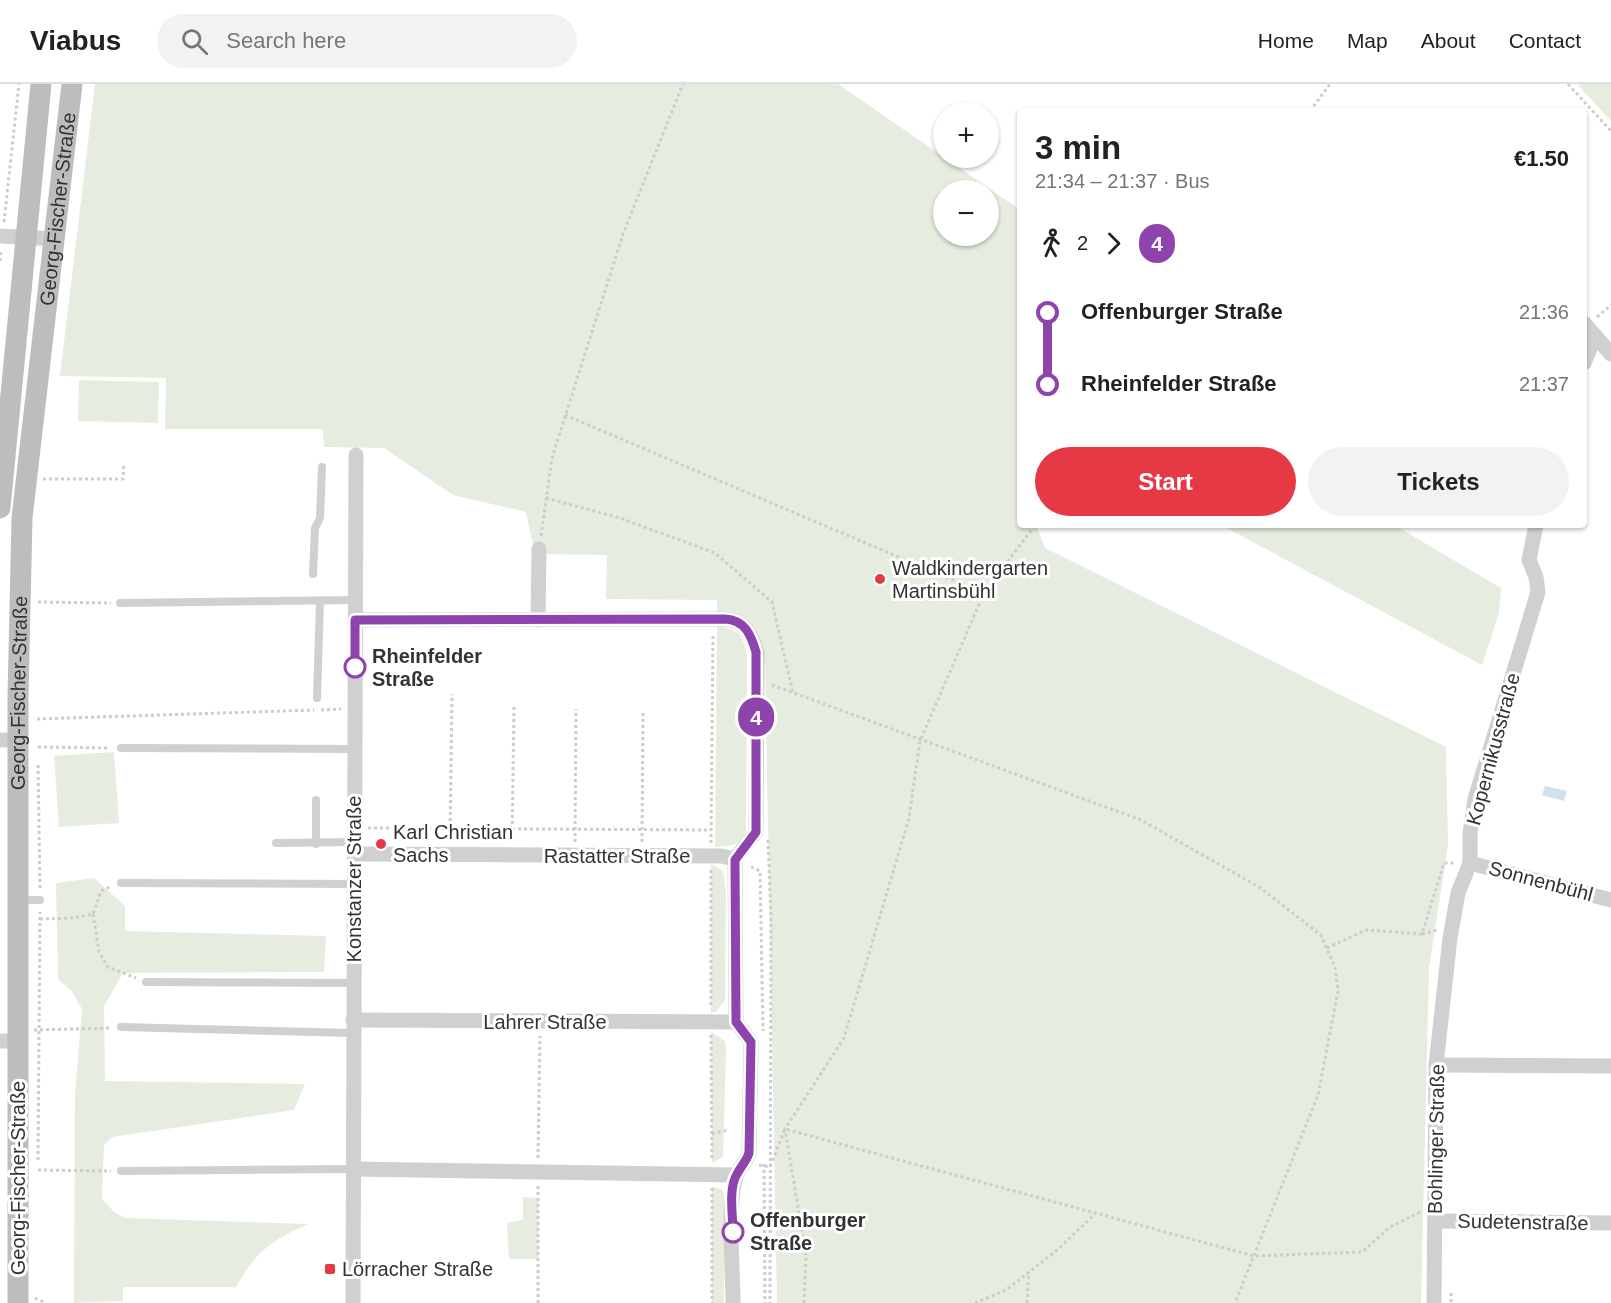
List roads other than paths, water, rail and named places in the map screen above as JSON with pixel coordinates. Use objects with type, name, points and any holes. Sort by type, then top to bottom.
[{"type":"main road","name":"Georg-Fischer-Straße","points":[[0,508],[24,237],[41,84]]},
{"type":"main road","name":"Georg-Fischer-Straße","points":[[18,1303],[12,1037],[29,900],[19,739],[22,518],[72,84]]},
{"type":"street","points":[[1,236],[55,239]]},
{"type":"street","points":[[1587,327],[1611,354]]},
{"type":"street","points":[[1587,356],[1595,337]]},
{"type":"street","name":"Konstanzer Straße","points":[[353,1303],[356,455]]},
{"type":"street","name":"Kopernikusstraße","points":[[1445,974],[1458,893],[1470,863],[1470,833],[1475,799],[1538,592],[1536,577],[1529,560],[1535,528]]},
{"type":"street","points":[[538,620],[539,549]]},
{"type":"street","points":[[355,620],[719,619],[736,620],[749,632],[756,652],[757,679],[756,832],[735,860],[736,1022],[751,1042],[749,1153],[733,1194],[733,1303]]},
{"type":"street","name":"Rastatter Straße","points":[[354,841],[450,856],[711,856],[735,860]]},
{"type":"street","name":"Sonnenbühl","points":[[1470,863],[1611,900]]},
{"type":"street","name":"Bohlinger Straße","points":[[1434,1303],[1437,1065],[1445,974]]},
{"type":"street","name":"Lahrer Straße","points":[[354,1026],[540,1022],[736,1022]]},
{"type":"street","points":[[1437,1065],[1611,1066]]},
{"type":"street","points":[[353,1169],[712,1174],[741,1169]]},
{"type":"street","name":"Sudetenstraße","points":[[1435,1214],[1611,1223]]},
{"type":"lane","points":[[313,574],[315,528],[320,518],[322,467]]},
{"type":"lane","points":[[120,603],[355,600]]},
{"type":"lane","points":[[317,698],[320,601]]},
{"type":"lane","points":[[121,748],[355,749]]},
{"type":"lane","points":[[316,800],[316,844]]},
{"type":"lane","points":[[276,843],[316,844],[354,841]]},
{"type":"lane","points":[[121,883],[354,884]]},
{"type":"lane","points":[[146,982],[354,983]]},
{"type":"lane","points":[[121,1027],[354,1026]]},
{"type":"lane","points":[[121,1171],[353,1169]]},
{"type":"water","points":[[1545,786],[1567,791],[1564,801],[1542,795]]},
{"type":"place","name":"Waldkindergarten Martinsbühl","points":[[880,579]]},
{"type":"place","name":"Rheinfelder Straße","points":[[355,667]]},
{"type":"place","name":"Karl Christian Sachs","points":[[381,844]]},
{"type":"place","name":"Offenburger Straße","points":[[733,1232]]},
{"type":"place","name":"Lörracher Straße","points":[[330,1269]]}]
